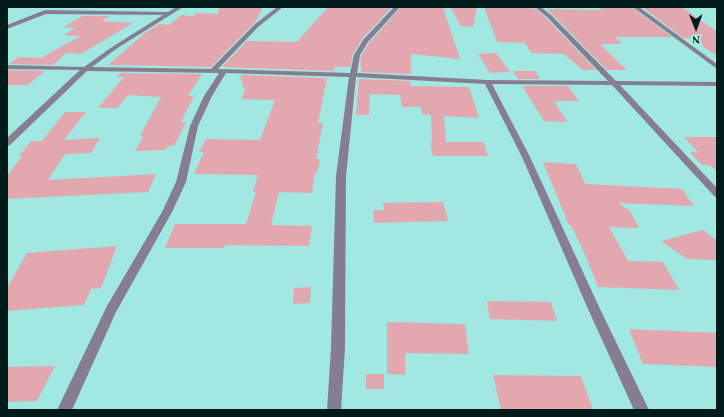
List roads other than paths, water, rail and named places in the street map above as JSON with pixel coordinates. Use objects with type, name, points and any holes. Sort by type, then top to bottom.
[{"type":"street","points":[[7,26],[55,7]]},
{"type":"street","points":[[7,143],[86,69],[114,48],[180,7]]},
{"type":"street","points":[[64,410],[111,310],[167,212],[181,182],[194,126],[218,72],[256,26],[280,7]]},
{"type":"street","points":[[334,410],[338,348],[341,176],[352,76],[357,55],[365,41],[396,7]]},
{"type":"street","points":[[538,7],[549,16],[614,83],[717,194]]},
{"type":"street","points":[[636,7],[717,67]]},
{"type":"street","points":[[45,12],[168,14]]},
{"type":"street","points":[[7,67],[352,76],[487,82],[717,84]]},
{"type":"street","points":[[487,82],[526,157],[594,309],[642,410]]}]
